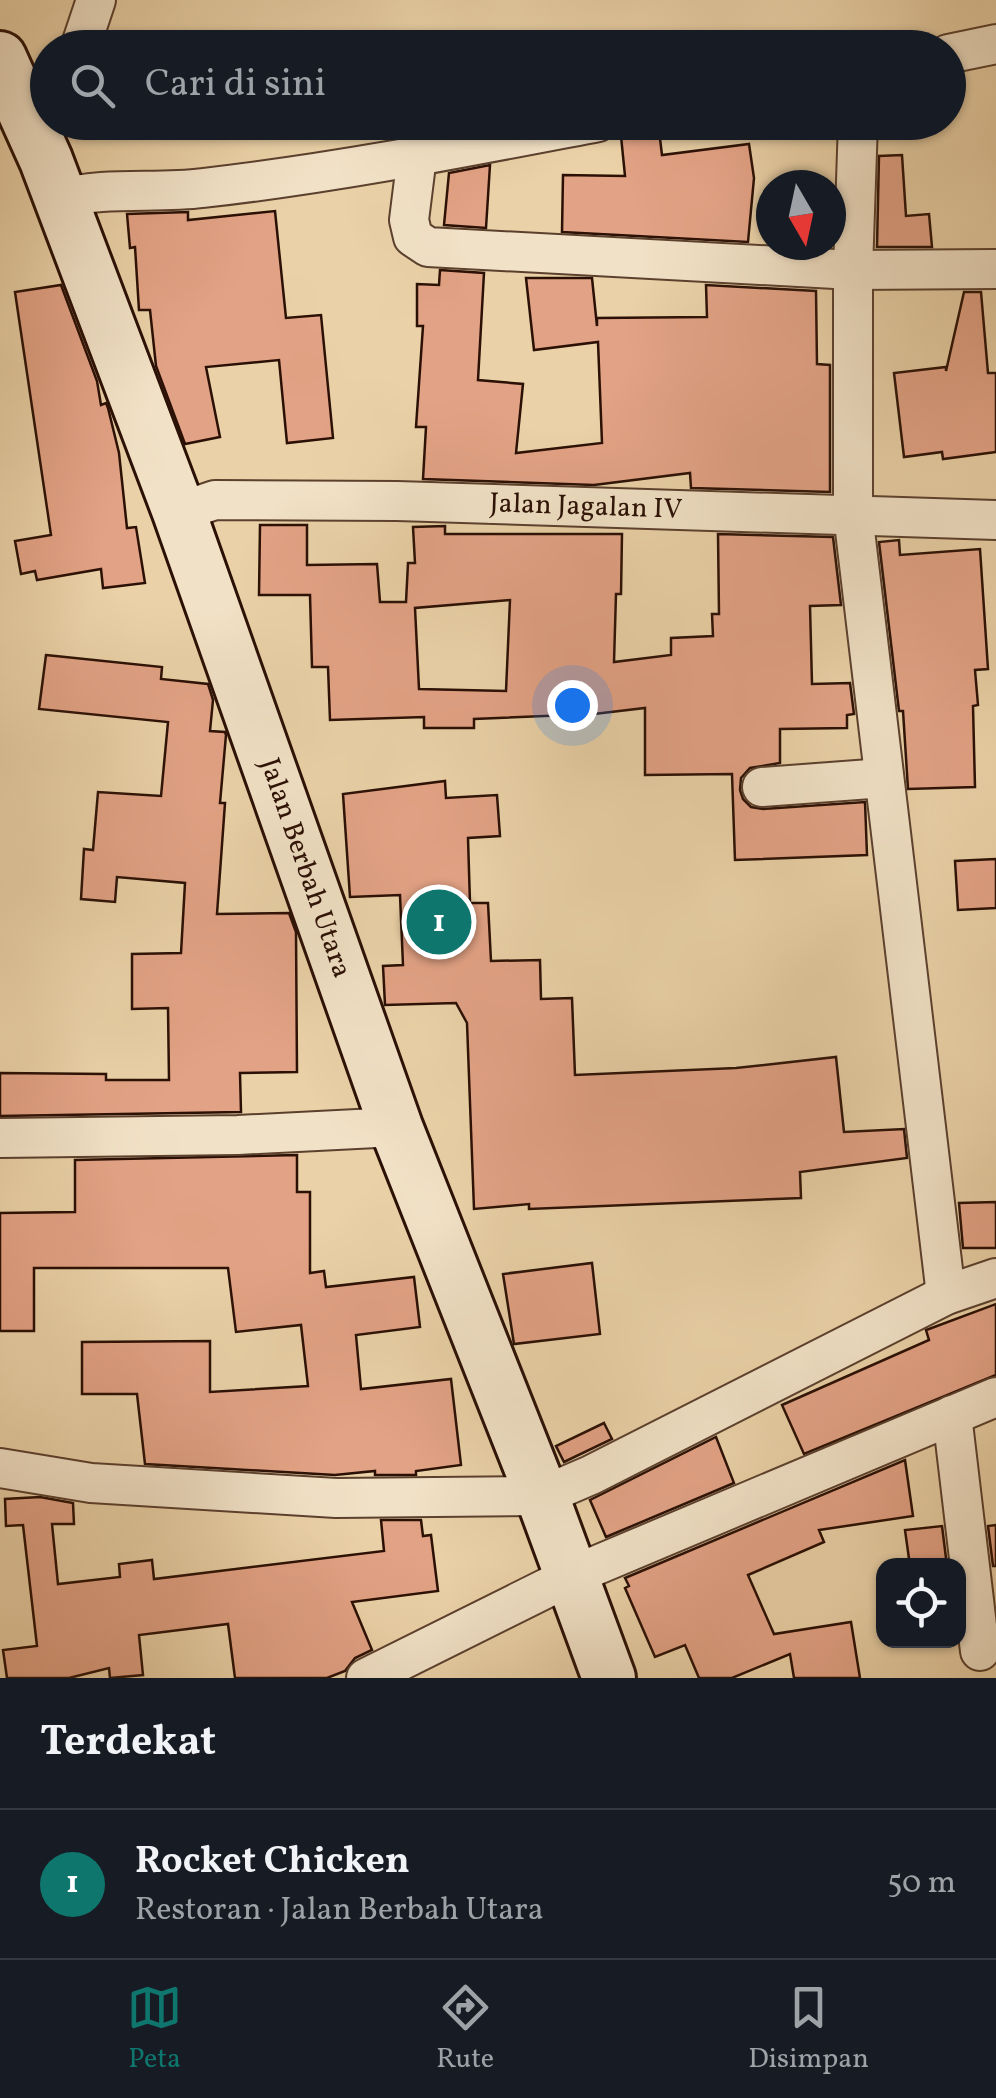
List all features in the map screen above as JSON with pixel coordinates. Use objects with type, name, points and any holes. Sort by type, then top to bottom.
[{"type":"main road","name":"Jalan Berbah Utara","points":[[0,58],[30,105]]},
{"type":"main road","name":"Jalan Berbah Utara","points":[[49,140],[58,199],[178,512],[396,1126],[542,1496],[609,1678]]},
{"type":"street","points":[[86,30],[96,0]]},
{"type":"street","points":[[966,50],[996,44]]},
{"type":"street","points":[[58,199],[87,192],[204,188],[503,140]]},
{"type":"street","points":[[857,140],[853,514],[946,1296]]},
{"type":"street","points":[[418,156],[410,220],[413,237],[428,247],[853,270],[996,269]]},
{"type":"street","name":"Jalan Jagalan IV","points":[[178,512],[215,500],[397,501],[996,520]]},
{"type":"street","points":[[762,787],[884,778]]},
{"type":"street","points":[[0,1138],[238,1134],[396,1126]]},
{"type":"street","points":[[0,1468],[91,1483],[210,1492],[336,1498],[542,1496],[946,1296],[996,1278]]},
{"type":"street","points":[[366,1678],[571,1576],[996,1397]]},
{"type":"street","points":[[952,1416],[980,1651]]},
{"type":"building","points":[[621,140],[660,140],[662,155],[749,144],[754,178],[748,242],[562,232],[563,175],[625,176]]},
{"type":"building","points":[[902,155],[906,216],[929,214],[932,247],[877,247],[879,156]]},
{"type":"building","points":[[490,165],[486,228],[444,225],[449,173]]},
{"type":"building","points":[[275,211],[286,318],[321,315],[333,438],[287,443],[279,360],[206,367],[220,437],[185,444],[156,366],[150,310],[139,310],[135,247],[130,248],[127,214],[188,212],[188,220]]},
{"type":"building","points":[[440,270],[484,273],[478,380],[523,384],[516,453],[602,443],[598,342],[534,350],[526,278],[592,278],[597,326],[597,318],[707,317],[706,285],[816,291],[817,364],[830,365],[830,492],[691,488],[690,473],[594,485],[423,479],[426,427],[416,427],[423,326],[417,326],[417,284],[439,285]]},
{"type":"building","points":[[61,285],[97,381],[101,405],[106,403],[108,408],[119,453],[127,528],[136,527],[145,583],[103,588],[101,569],[37,580],[35,571],[21,574],[15,541],[51,535],[15,292]]},
{"type":"building","points":[[964,292],[981,292],[988,373],[996,373],[996,452],[943,459],[942,452],[904,457],[894,373],[946,367],[946,371]]},
{"type":"building","points":[[260,525],[307,525],[307,565],[377,564],[380,602],[406,602],[408,563],[415,563],[413,527],[445,526],[445,534],[622,534],[614,662],[671,655],[671,638],[713,636],[712,614],[719,614],[718,534],[833,537],[841,605],[810,606],[812,684],[850,683],[854,714],[847,715],[847,728],[780,729],[780,763],[750,768],[741,778],[740,790],[751,807],[763,809],[865,802],[867,855],[735,860],[732,774],[645,775],[645,708],[474,719],[474,728],[424,728],[424,717],[330,720],[328,667],[312,667],[310,595],[259,595]],"holes":[[[510,600],[506,691],[419,689],[415,608]]]},
{"type":"building","points":[[899,540],[900,555],[980,549],[988,669],[975,670],[975,787],[908,789],[903,711],[899,711],[879,542]]},
{"type":"building","points":[[46,655],[162,667],[161,679],[208,684],[213,700],[210,731],[226,735],[217,914],[289,913],[296,932],[297,1072],[240,1073],[241,1112],[0,1116],[0,1073],[106,1074],[106,1080],[169,1080],[168,1008],[132,1009],[132,954],[181,953],[185,883],[117,877],[115,902],[81,899],[84,849],[93,850],[98,792],[161,796],[168,722],[39,709]]},
{"type":"building","points":[[445,781],[446,798],[497,795],[500,836],[468,838],[470,903],[488,903],[491,961],[540,960],[541,999],[572,998],[575,1075],[736,1068],[836,1057],[844,1132],[904,1129],[907,1158],[800,1172],[801,1198],[529,1209],[529,1204],[474,1209],[467,1023],[456,1003],[385,1005],[383,966],[403,965],[400,895],[350,897],[343,794]]},
{"type":"building","points":[[996,859],[996,908],[958,910],[955,861]]},
{"type":"building","points":[[297,1155],[297,1192],[310,1192],[310,1273],[324,1271],[326,1287],[414,1277],[420,1327],[356,1335],[361,1389],[451,1379],[461,1465],[416,1471],[416,1475],[375,1475],[375,1471],[335,1475],[145,1464],[137,1394],[82,1394],[82,1342],[210,1341],[210,1392],[308,1386],[301,1325],[236,1332],[228,1268],[34,1268],[34,1331],[0,1331],[0,1213],[75,1212],[75,1160]]},
{"type":"building","points":[[996,1202],[996,1248],[963,1248],[959,1203]]},
{"type":"building","points":[[592,1263],[600,1334],[514,1344],[503,1274]]},
{"type":"building","points":[[996,1304],[996,1375],[804,1454],[782,1405],[929,1340],[926,1330]]},
{"type":"building","points":[[604,1423],[612,1439],[564,1462],[556,1446]]},
{"type":"building","points":[[716,1437],[734,1483],[606,1537],[590,1500]]},
{"type":"building","points":[[905,1460],[913,1516],[819,1530],[824,1542],[748,1575],[774,1634],[851,1622],[860,1678],[794,1678],[790,1654],[732,1678],[699,1678],[685,1645],[655,1657],[625,1588],[629,1586],[625,1578]]},
{"type":"building","points":[[40,1497],[73,1503],[74,1524],[52,1524],[58,1584],[120,1577],[119,1564],[152,1560],[154,1579],[384,1551],[381,1520],[421,1520],[423,1536],[431,1535],[438,1591],[352,1602],[372,1650],[355,1658],[345,1671],[327,1678],[235,1678],[228,1624],[139,1635],[143,1675],[110,1678],[109,1668],[69,1678],[7,1678],[3,1650],[37,1646],[23,1525],[6,1526],[5,1499]]},
{"type":"building","points":[[996,1525],[996,1566],[993,1566],[988,1526]]},
{"type":"building","points":[[942,1526],[946,1558],[909,1558],[905,1530]]},
{"type":"place","name":"Rocket Chicken","points":[[439,922]]}]
